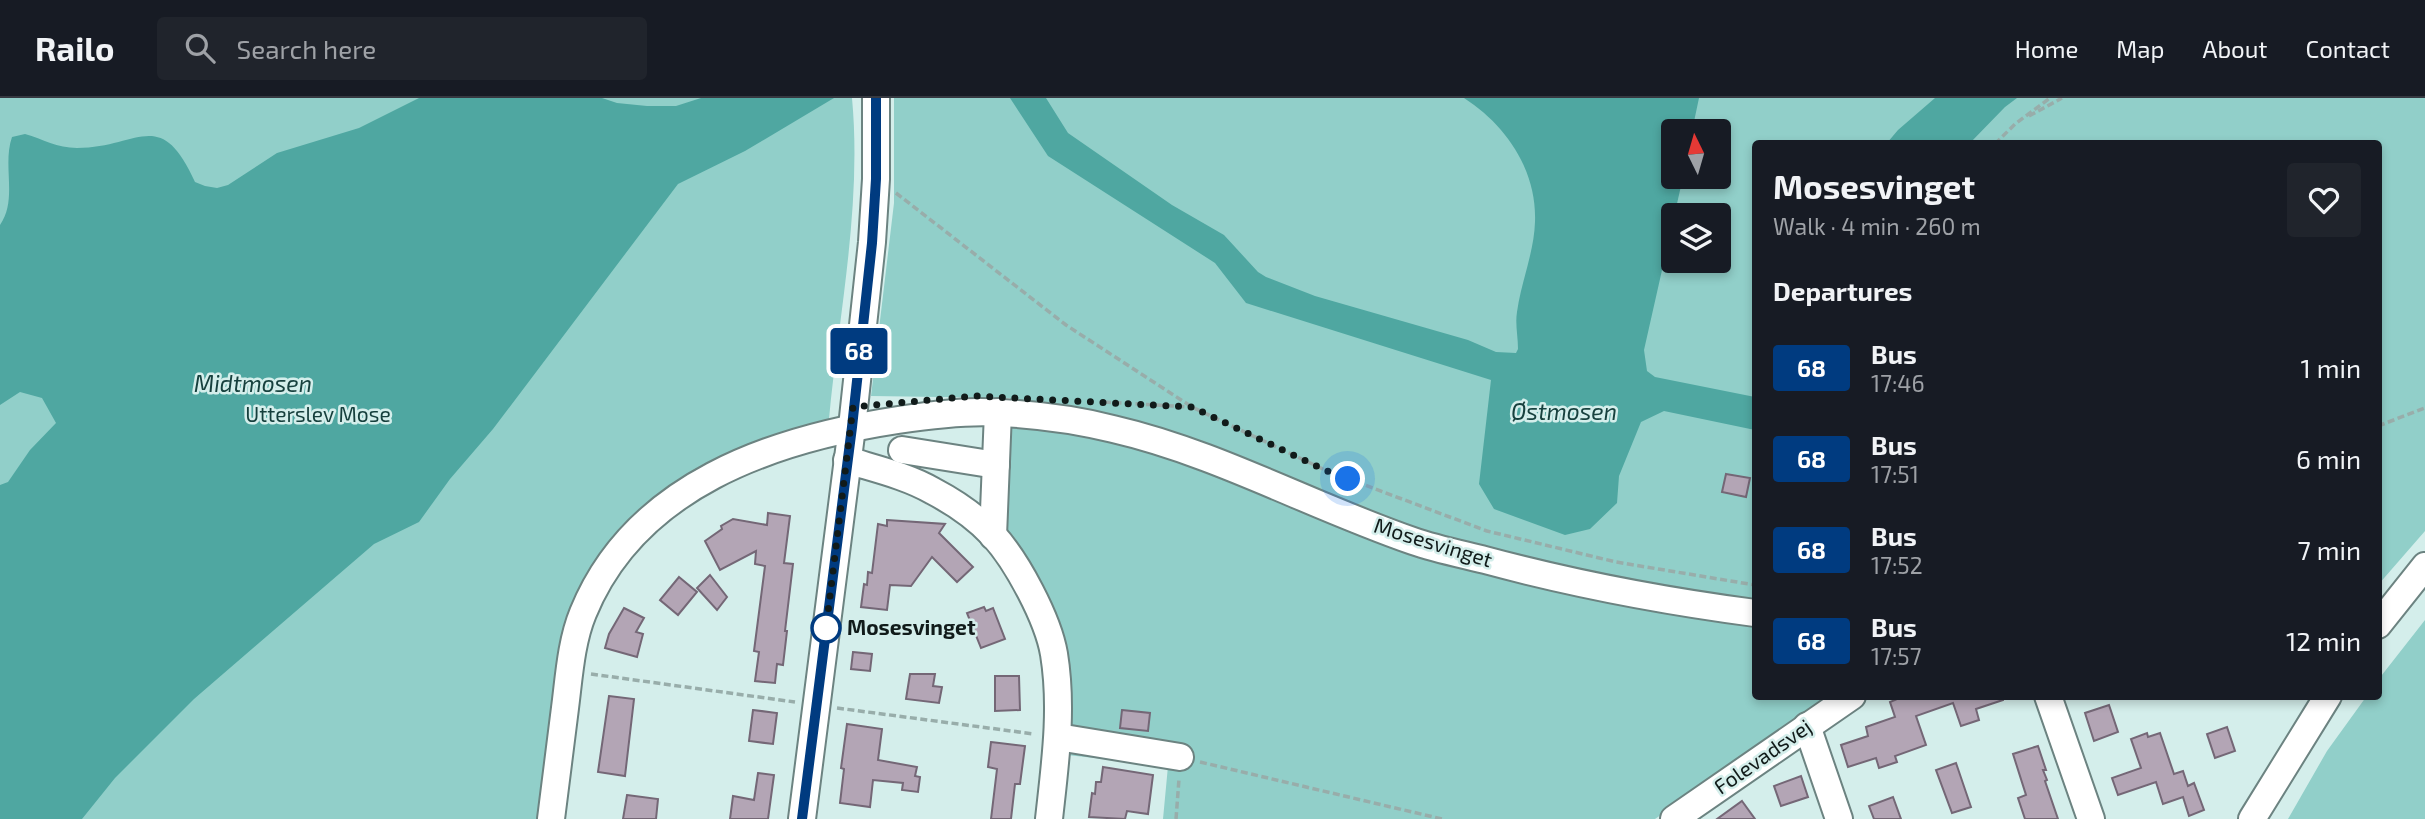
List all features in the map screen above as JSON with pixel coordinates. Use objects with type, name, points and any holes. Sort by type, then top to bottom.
[{"type":"street","points":[[802,819],[852,427],[872,243],[876,179],[876,98]]},
{"type":"street","points":[[993,536],[998,412]]},
{"type":"street","name":"Mosesvinget","points":[[551,819],[569,671],[583,614],[605,572],[632,535],[671,500],[719,472],[764,452],[852,427],[920,417],[998,412],[1110,428],[1179,447],[1414,541],[1552,578],[1680,603],[1752,613]]},
{"type":"street","points":[[902,450],[996,465]]},
{"type":"street","points":[[847,460],[896,475],[932,490],[960,508],[993,536],[1025,584],[1040,612],[1054,651],[1058,687],[1058,737],[1049,819]]},
{"type":"street","points":[[2382,617],[2420,580]]},
{"type":"street","name":"Folevadsvej","points":[[1674,819],[1846,700]]},
{"type":"street","points":[[2049,700],[2091,819]]},
{"type":"street","points":[[2252,819],[2326,700]]},
{"type":"street","points":[[1807,726],[1839,819]]},
{"type":"street","points":[[1058,737],[1180,757]]},
{"type":"path","points":[[1999,140],[2015,124],[2050,98]]},
{"type":"path","points":[[2015,124],[2062,98]]},
{"type":"path","points":[[876,179],[920,209],[984,263],[1066,326],[1192,407],[1325,470],[1487,531],[1616,562],[1752,585]]},
{"type":"path","points":[[1099,402],[1192,407]]},
{"type":"path","points":[[2382,424],[2425,408]]},
{"type":"path","points":[[1176,819],[1180,757],[1442,819]]},
{"type":"green space","name":"Utterslev Mose","points":[[0,98],[852,98],[852,219],[829,419],[753,445],[606,551],[541,819],[0,819]]},
{"type":"green space","points":[[894,98],[2425,98],[2425,531],[2382,580],[2382,140],[1752,140],[1752,700],[1828,700],[1655,819],[1163,819],[1168,766],[1067,755],[1035,575],[1007,530],[1010,398],[871,396],[894,203]]},
{"type":"green space","points":[[2425,620],[2425,819],[2288,819],[2327,751],[2364,700],[2382,700],[2382,675]]},
{"type":"water","name":"Midtmosen","points":[[419,98],[602,98],[617,103],[676,106],[701,98],[834,98],[745,151],[678,184],[493,429],[450,479],[419,522],[374,544],[194,699],[115,778],[82,819],[0,819],[0,485],[8,482],[30,450],[56,423],[42,398],[20,392],[0,405],[0,225],[8,204],[8,159],[12,137],[25,134],[57,145],[77,148],[146,136],[159,137],[171,144],[195,182],[217,188],[228,185],[277,153],[359,128]]},
{"type":"water","name":"Østmosen","points":[[1010,98],[1046,98],[1068,133],[1172,205],[1224,235],[1258,272],[1266,277],[1315,296],[1468,340],[1496,352],[1516,353],[1517,312],[1534,234],[1531,184],[1516,151],[1505,135],[1493,121],[1464,98],[1699,98],[1695,119],[1661,119],[1661,189],[1680,189],[1677,203],[1661,203],[1661,273],[1644,350],[1647,371],[1655,377],[1752,396],[1752,429],[1664,411],[1641,422],[1619,476],[1617,503],[1590,529],[1565,535],[1494,509],[1479,484],[1491,380],[1246,303],[1215,263],[1048,156]]},
{"type":"water","points":[[1935,98],[2017,98],[1973,140],[1890,140]]},
{"type":"building","points":[[1726,474],[1750,478],[1746,497],[1722,492]]},
{"type":"building","points":[[768,513],[790,516],[784,563],[793,564],[783,665],[777,664],[775,683],[755,681],[759,652],[754,651],[765,566],[755,564],[756,551],[720,570],[705,541],[733,519],[767,525]]},
{"type":"building","points":[[887,520],[945,524],[939,533],[973,567],[957,582],[932,557],[911,586],[890,585],[887,610],[861,607],[864,584],[867,585],[868,572],[872,573],[878,524],[887,526]]},
{"type":"building","points":[[710,575],[727,597],[717,610],[697,588]]},
{"type":"building","points":[[679,577],[697,592],[678,615],[660,600]]},
{"type":"building","points":[[984,607],[986,611],[993,608],[1005,639],[981,648],[967,613]]},
{"type":"building","points":[[624,608],[644,618],[636,632],[643,634],[637,657],[605,648],[609,634]]},
{"type":"building","points":[[853,652],[872,654],[870,671],[851,669]]},
{"type":"building","points":[[910,674],[935,674],[933,686],[942,687],[939,703],[906,699]]},
{"type":"building","points":[[995,676],[1019,676],[1020,710],[995,711]]},
{"type":"building","points":[[609,696],[634,699],[625,776],[598,772]]},
{"type":"building","points":[[2003,700],[1976,709],[1979,720],[1961,726],[1953,703],[1916,716],[1926,745],[1895,756],[1897,762],[1879,768],[1876,758],[1848,767],[1841,745],[1868,736],[1866,727],[1895,717],[1890,702]]},
{"type":"building","points":[[2109,705],[2118,732],[2094,741],[2085,713]]},
{"type":"building","points":[[753,710],[777,713],[773,744],[749,741]]},
{"type":"building","points":[[1122,710],[1150,713],[1148,731],[1120,728]]},
{"type":"building","points":[[847,724],[882,729],[878,760],[917,767],[915,776],[920,777],[918,792],[902,790],[903,783],[873,780],[870,807],[840,803]]},
{"type":"building","points":[[2227,727],[2235,751],[2215,758],[2207,734]]},
{"type":"building","points":[[2147,733],[2148,737],[2160,733],[2174,774],[2183,771],[2188,786],[2194,783],[2204,810],[2189,816],[2183,797],[2163,804],[2156,782],[2118,795],[2112,778],[2141,768],[2131,739]]},
{"type":"building","points":[[991,742],[1025,746],[1020,784],[1015,784],[1011,819],[991,819],[997,769],[988,767]]},
{"type":"building","points":[[2038,746],[2046,770],[2043,770],[2047,780],[2045,781],[2058,819],[2025,819],[2018,798],[2026,795],[2013,754]]},
{"type":"building","points":[[1956,763],[1971,807],[1952,813],[1936,770]]},
{"type":"building","points":[[1103,767],[1153,775],[1148,814],[1127,811],[1125,819],[1089,817],[1092,793],[1095,794],[1096,782],[1101,782]]},
{"type":"building","points":[[758,773],[774,775],[768,819],[730,819],[733,796],[754,800]]},
{"type":"building","points":[[1801,776],[1808,797],[1781,806],[1774,786]]},
{"type":"building","points":[[627,795],[658,799],[656,819],[623,819]]},
{"type":"building","points":[[1893,797],[1901,819],[1874,819],[1869,806]]},
{"type":"building","points":[[1742,801],[1755,819],[1717,819]]},
{"type":"bus line","name":"68","points":[[802,819],[852,427],[872,243],[876,179],[876,98]]},
{"type":"place","name":"Mosesvinget","points":[[826,628]]},
{"type":"route","points":[[826,628],[825,637],[853,407],[975,396],[1192,407],[1348,479]]}]
